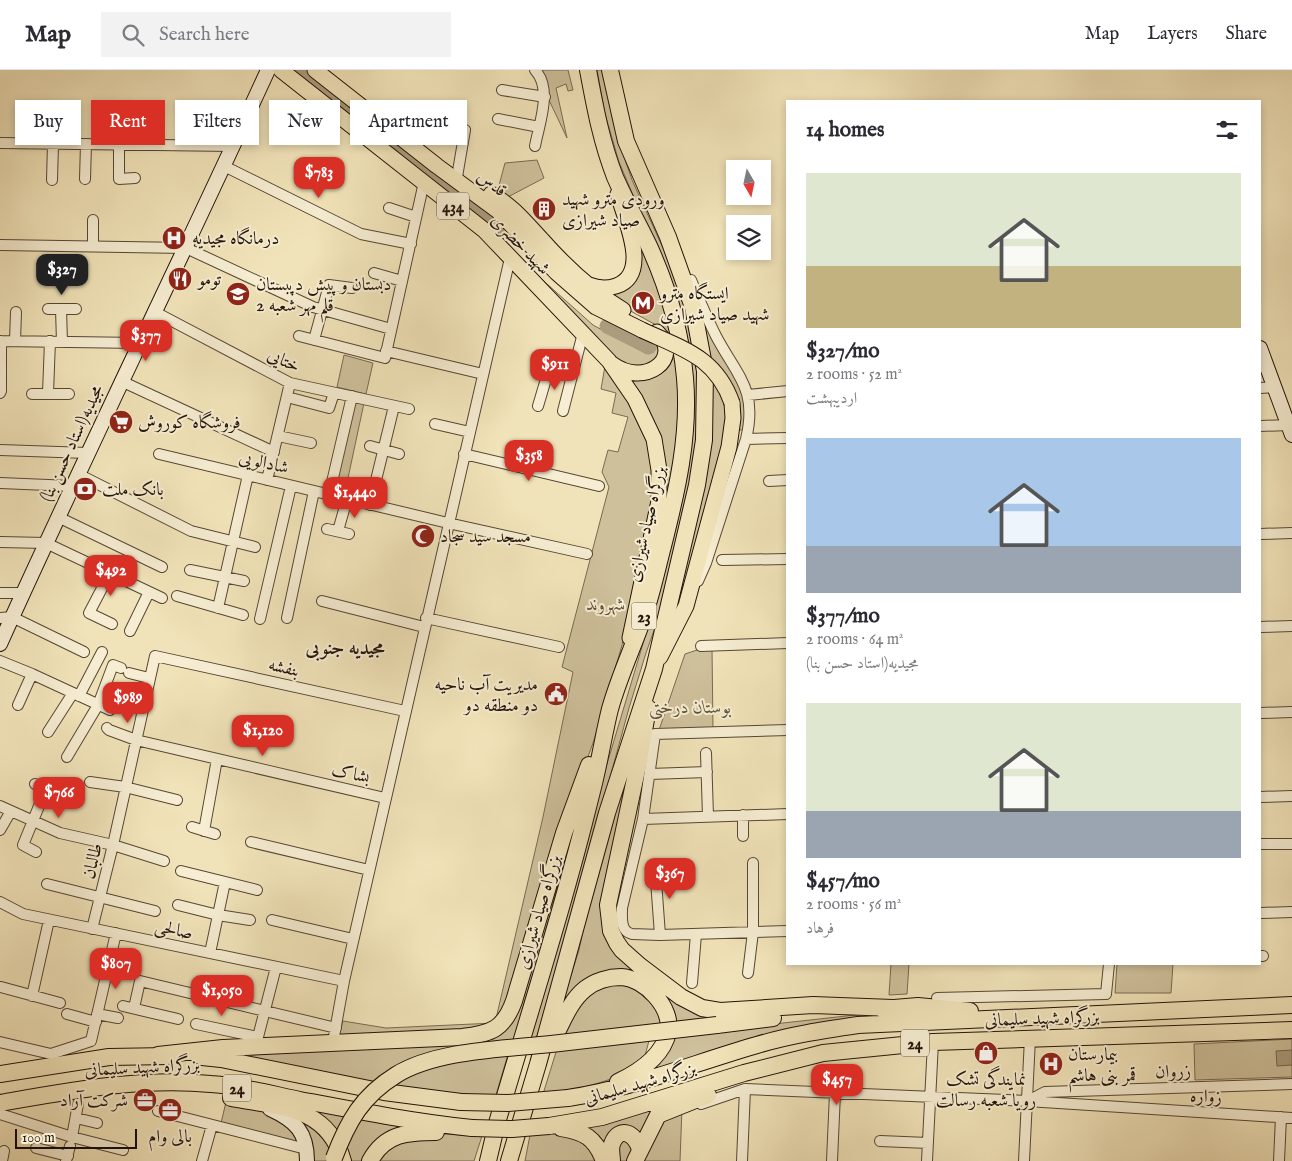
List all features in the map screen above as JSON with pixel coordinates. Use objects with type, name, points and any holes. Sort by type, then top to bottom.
[{"type":"highway","name":"بزرگراه صیاد شیرازی","points":[[488,1161],[586,814],[610,709],[644,615],[672,509],[682,461],[686,422],[683,358],[671,301],[650,247],[616,178],[599,129],[588,70]]},
{"type":"highway","name":"23","points":[[509,1161],[538,1064],[607,813],[654,669],[697,485],[705,422],[705,371],[691,299],[676,258],[626,141],[610,70]]},
{"type":"highway","points":[[654,669],[644,737],[608,905],[609,922],[617,943],[640,966],[682,997],[702,1008],[720,1011],[813,1005],[893,1008]]},
{"type":"highway","points":[[158,1055],[335,1035],[477,1036],[496,1029],[509,1014],[514,1001],[564,833],[610,709]]},
{"type":"highway","points":[[538,1064],[570,1007],[584,990],[602,980],[612,978],[623,977],[635,981],[652,992],[664,1008],[668,1024],[665,1041],[659,1052],[636,1073],[592,1094]]},
{"type":"highway","name":"بزرگراه شهید سلیمانی","points":[[158,1055],[222,1059],[384,1092],[461,1102],[508,1103],[592,1094],[635,1084],[757,1045],[816,1031],[858,1025],[1292,1005]]},
{"type":"highway","points":[[336,1160],[346,1127],[370,1095],[396,1074],[426,1061],[469,1053],[812,1014],[918,1006],[1029,1017]]},
{"type":"highway","name":"بزرگراه شهید سلیمانی","points":[[0,1103],[80,1089],[153,1082],[193,1083],[229,1086],[380,1115],[472,1128],[512,1129],[549,1126],[602,1117],[744,1073],[823,1053],[933,1042],[1292,1030]]},
{"type":"highway","name":"24","points":[[0,1074],[102,1058],[158,1055]]},
{"type":"highway","points":[[638,1155],[658,1115],[780,1063]]},
{"type":"highway","points":[[153,1082],[294,1111],[318,1120],[338,1144],[336,1160]]},
{"type":"highway","points":[[521,1161],[525,1109]]},
{"type":"highway","points":[[479,1161],[487,1140],[498,1123]]},
{"type":"highway","points":[[549,1126],[583,1134],[595,1143],[604,1161]]},
{"type":"highway","points":[[370,1161],[381,1145],[399,1136],[413,1132],[472,1128]]},
{"type":"highway","points":[[612,1161],[613,1143],[622,1134],[633,1136],[637,1140],[638,1155]]},
{"type":"main road","name":"مجیدیه(استاد حسن بنا)","points":[[0,643],[6,618],[23,593],[268,70]]},
{"type":"main road","name":"شهید خضری","points":[[280,70],[484,230],[609,361]]},
{"type":"main road","name":"قدس","points":[[315,70],[437,166],[498,211],[511,222],[546,263],[596,307],[694,355],[707,363],[724,383],[732,403],[733,425],[729,447],[686,606]]},
{"type":"main road","points":[[437,166],[499,198],[510,206],[587,285],[609,302],[654,329],[666,346],[664,359],[659,366],[644,374],[626,372],[609,361]]},
{"type":"main road","points":[[587,285],[599,288],[615,286],[628,278],[633,269],[632,241],[617,192],[616,178]]},
{"type":"main road","points":[[1261,351],[1290,430]]},
{"type":"main road","points":[[609,361],[635,399],[644,416],[654,439],[660,470],[658,501],[626,662]]},
{"type":"main road","points":[[654,669],[686,606]]},
{"type":"main road","points":[[251,1102],[271,1109],[294,1122],[300,1130],[307,1155]]},
{"type":"street","points":[[535,70],[540,78],[545,97],[535,146]]},
{"type":"street","points":[[502,90],[545,97]]},
{"type":"street","points":[[498,119],[539,127]]},
{"type":"street","points":[[0,143],[15,143]]},
{"type":"street","points":[[81,144],[91,144]]},
{"type":"street","points":[[85,179],[86,144]]},
{"type":"street","points":[[52,180],[53,145]]},
{"type":"street","points":[[119,145],[119,178],[135,178]]},
{"type":"street","points":[[165,145],[234,146]]},
{"type":"street","points":[[457,177],[462,145]]},
{"type":"street","points":[[224,166],[361,234],[410,244]]},
{"type":"street","points":[[299,336],[384,358],[424,182]]},
{"type":"street","points":[[389,208],[416,217]]},
{"type":"street","points":[[93,220],[93,246]]},
{"type":"street","points":[[0,245],[186,248],[313,307],[392,329]]},
{"type":"street","points":[[178,1019],[129,1007],[140,982],[265,1012],[335,1035],[353,938],[510,258]]},
{"type":"street","points":[[676,258],[688,273],[716,337],[740,375],[748,395],[751,420],[706,564],[686,606]]},
{"type":"street","points":[[374,273],[402,281]]},
{"type":"street","points":[[314,340],[329,285],[352,288]]},
{"type":"street","points":[[48,309],[76,309]]},
{"type":"street","points":[[61,309],[62,342]]},
{"type":"street","points":[[15,341],[16,312]]},
{"type":"street","name":"ختایی","points":[[155,312],[290,383],[409,409]]},
{"type":"street","points":[[563,411],[583,333]]},
{"type":"street","points":[[0,394],[1,341],[140,342]]},
{"type":"street","points":[[48,393],[50,341]]},
{"type":"street","points":[[386,351],[483,374]]},
{"type":"street","points":[[538,406],[549,369]]},
{"type":"street","points":[[121,381],[274,452]]},
{"type":"street","points":[[267,480],[290,383]]},
{"type":"street","points":[[1261,388],[1275,387]]},
{"type":"street","points":[[748,395],[786,391]]},
{"type":"street","points":[[287,397],[329,408],[334,393]]},
{"type":"street","points":[[32,394],[69,394]]},
{"type":"street","points":[[329,495],[337,443],[352,396]]},
{"type":"street","points":[[370,505],[394,406]]},
{"type":"street","points":[[435,424],[470,432]]},
{"type":"street","points":[[1261,426],[1290,430]]},
{"type":"street","points":[[278,436],[311,443]]},
{"type":"street","points":[[746,438],[786,438]]},
{"type":"street","points":[[370,446],[399,454]]},
{"type":"street","points":[[0,450],[88,453]]},
{"type":"street","name":"شادالویی","points":[[159,454],[370,505],[588,554]]},
{"type":"street","points":[[464,454],[599,486]]},
{"type":"street","points":[[218,608],[248,475]]},
{"type":"street","points":[[0,483],[75,480],[191,532],[254,547]]},
{"type":"street","points":[[769,481],[786,480]]},
{"type":"street","points":[[260,620],[291,486]]},
{"type":"street","points":[[287,618],[314,491]]},
{"type":"street","points":[[338,531],[347,499]]},
{"type":"street","points":[[58,517],[162,567]]},
{"type":"street","points":[[327,528],[349,534]]},
{"type":"street","points":[[1261,534],[1292,533]]},
{"type":"street","points":[[0,542],[46,543],[162,598]]},
{"type":"street","points":[[722,560],[786,559]]},
{"type":"street","points":[[190,570],[244,581]]},
{"type":"street","points":[[110,573],[89,613],[112,624]]},
{"type":"street","points":[[130,631],[149,592]]},
{"type":"street","points":[[0,593],[23,593]]},
{"type":"street","points":[[177,596],[244,615]]},
{"type":"street","points":[[322,601],[425,623],[559,648]]},
{"type":"street","points":[[6,618],[84,652]]},
{"type":"street","points":[[1261,627],[1292,626]]},
{"type":"street","points":[[701,646],[786,643]]},
{"type":"street","points":[[48,732],[76,694],[102,652]]},
{"type":"street","name":"بنفشه","points":[[155,656],[405,711]]},
{"type":"street","name":"طالبان","points":[[92,929],[113,845],[155,656]]},
{"type":"street","points":[[0,661],[110,710]]},
{"type":"street","points":[[67,757],[98,705],[113,665],[149,678]]},
{"type":"street","points":[[18,705],[32,674]]},
{"type":"street","points":[[1261,713],[1292,712]]},
{"type":"street","name":"بشاک","points":[[107,728],[136,740],[385,798]]},
{"type":"street","points":[[786,730],[656,734],[643,819],[622,908],[622,924],[628,933],[632,934],[660,935],[786,931]]},
{"type":"street","points":[[706,752],[708,816]]},
{"type":"street","points":[[204,831],[217,759]]},
{"type":"street","points":[[650,774],[707,772]]},
{"type":"street","points":[[90,782],[177,800]]},
{"type":"street","points":[[35,784],[60,794]]},
{"type":"street","points":[[36,852],[23,845],[46,788]]},
{"type":"street","points":[[1261,797],[1292,796]]},
{"type":"street","points":[[0,806],[60,833],[113,845],[164,861]]},
{"type":"street","points":[[0,830],[10,811]]},
{"type":"street","points":[[643,819],[786,814]]},
{"type":"street","points":[[743,815],[743,836]]},
{"type":"street","points":[[192,827],[215,834]]},
{"type":"street","points":[[250,842],[369,870]]},
{"type":"street","points":[[1261,844],[1292,844]]},
{"type":"street","points":[[748,973],[753,932],[753,863]]},
{"type":"street","points":[[655,867],[660,935]]},
{"type":"street","points":[[181,871],[257,890]]},
{"type":"street","points":[[210,953],[225,882]]},
{"type":"street","points":[[47,884],[155,911]]},
{"type":"street","name":"صالحی","points":[[0,902],[23,914],[48,920],[344,981]]},
{"type":"street","points":[[178,905],[218,915],[250,920]]},
{"type":"street","points":[[1261,913],[1292,912]]},
{"type":"street","points":[[32,996],[48,920]]},
{"type":"street","points":[[272,920],[353,938]]},
{"type":"street","points":[[0,1042],[51,1054],[91,1041],[116,934]]},
{"type":"street","points":[[692,983],[696,934]]},
{"type":"street","points":[[937,998],[1106,994],[1109,965]]},
{"type":"street","points":[[196,1024],[256,1038],[260,1036],[276,967]]},
{"type":"street","points":[[1,987],[60,1003]]},
{"type":"street","points":[[67,1014],[97,1018],[118,1018]]},
{"type":"street","points":[[1024,1161],[1030,1038]]},
{"type":"street","points":[[927,1161],[933,1042]]},
{"type":"street","name":"زروان","points":[[1027,1101],[1045,1092],[1292,1084]]},
{"type":"street","points":[[688,1109],[745,1089],[930,1097]]},
{"type":"street","points":[[742,1161],[745,1089]]},
{"type":"street","points":[[832,1161],[835,1093]]},
{"type":"street","name":"زواره","points":[[930,1097],[1027,1101],[1292,1118]]},
{"type":"street","points":[[69,1150],[78,1104]]},
{"type":"street","points":[[158,1111],[212,1125],[307,1155]]},
{"type":"street","points":[[0,1114],[69,1150]]},
{"type":"street","points":[[1279,1161],[1281,1117]]},
{"type":"street","points":[[76,1118],[97,1123]]},
{"type":"street","points":[[202,1161],[212,1125]]},
{"type":"street","points":[[880,1141],[928,1144]]},
{"type":"street","points":[[36,1148],[123,1150]]},
{"type":"green space","points":[[541,70],[568,70],[573,90],[568,91],[566,84],[556,88],[567,138],[549,100]]},
{"type":"green space","points":[[597,70],[603,70],[618,139],[632,180],[681,292],[696,352],[688,348],[644,221],[619,162],[605,114]]},
{"type":"green space","points":[[537,160],[544,178],[506,198],[498,189],[505,163]]},
{"type":"green space","points":[[633,229],[660,286],[674,341],[656,325],[625,308],[608,293],[624,288]]},
{"type":"green space","points":[[528,267],[593,325],[647,354],[653,342],[664,347],[652,367],[621,367]]},
{"type":"green space","points":[[700,304],[743,387],[746,418],[744,430],[738,430],[710,360]]},
{"type":"green space","points":[[669,350],[676,352],[679,377],[678,442],[663,522],[664,474],[625,376],[632,378]]},
{"type":"green space","points":[[344,355],[373,363],[366,394],[337,387]]},
{"type":"green space","points":[[690,358],[697,362],[697,434],[693,465],[665,599],[629,708],[548,1004],[536,1039],[529,1040],[607,764],[653,610]]},
{"type":"green space","name":"شهروند","points":[[605,366],[618,381],[651,443],[654,501],[633,608],[594,740],[560,836],[510,1005],[494,1027],[338,1039],[343,1021],[386,1028],[495,1023],[543,817],[573,672],[562,667],[609,487],[602,472],[608,450],[618,452],[628,417],[612,413],[616,393],[601,389]]},
{"type":"green space","points":[[712,377],[725,398],[728,421],[691,566],[669,621]]},
{"type":"green space","points":[[354,401],[364,403],[345,492],[333,487]]},
{"type":"green space","name":"بوستان درختی","points":[[712,648],[713,730],[658,733],[685,654],[700,649]]},
{"type":"green space","points":[[642,712],[606,894],[615,946],[726,1017],[674,1023],[663,999],[601,976],[552,1036],[579,950],[588,907]]},
{"type":"green space","points":[[591,771],[515,1041],[374,1082],[225,1052],[495,1032]]},
{"type":"green space","points":[[891,965],[909,965],[907,994],[889,995]]},
{"type":"green space","points":[[1117,965],[1173,965],[1171,993],[1115,993]]},
{"type":"green space","points":[[612,980],[643,989],[667,1024],[562,1036],[587,993]]},
{"type":"green space","points":[[899,1012],[878,1019],[647,1073],[675,1035],[855,1015]]},
{"type":"green space","points":[[650,1037],[643,1063],[631,1070],[595,1084],[543,1094],[557,1049]]},
{"type":"green space","points":[[1292,1039],[1292,1077],[1195,1080],[1194,1044]]},
{"type":"green space","points":[[508,1054],[496,1095],[467,1095],[385,1088],[431,1065]]},
{"type":"green space","points":[[215,1089],[347,1113],[335,1134]]},
{"type":"green space","points":[[226,1102],[260,1109],[280,1117],[302,1144],[221,1123]]},
{"type":"green space","points":[[655,1108],[662,1109],[642,1136],[637,1130],[607,1148],[578,1126]]},
{"type":"green space","points":[[682,1108],[680,1161],[640,1161],[654,1128]]},
{"type":"green space","points":[[291,1112],[302,1116],[331,1146],[326,1161],[311,1161]]},
{"type":"green space","points":[[360,1115],[423,1128],[367,1161],[346,1161],[346,1140]]},
{"type":"green space","points":[[562,1131],[579,1135],[601,1161],[525,1161],[530,1135]]},
{"type":"green space","points":[[417,1135],[482,1136],[474,1161],[373,1161],[377,1154]]},
{"type":"green space","points":[[633,1138],[631,1161],[615,1161],[616,1144]]},
{"type":"shaded area","points":[[1292,1050],[1292,1065],[1277,1066],[1276,1051]]},
{"type":"waterway","points":[[299,70],[497,229]]},
{"type":"waterway","points":[[607,326],[649,347]]},
{"type":"place","name":"ورودی مترو شهید صیاد شیرازی","points":[[544,209]]},
{"type":"place","name":"درمانگاه مجیدیه","points":[[174,238]]},
{"type":"place","name":"تومو","points":[[180,279]]},
{"type":"place","name":"دبستان و پیش دپبستان قلم مهر شعبه 2","points":[[238,294]]},
{"type":"place","name":"ایستگاه مترو شهید صیاد شیرازی","points":[[643,303]]},
{"type":"place","name":"فروشگاه کوروش","points":[[121,422]]},
{"type":"place","name":"بانک ملت","points":[[85,489]]},
{"type":"place","name":"مسجد سید سجاد","points":[[423,536]]},
{"type":"place","name":"مدیریت آب ناحیه دو منطقه دو","points":[[556,694]]},
{"type":"place","name":"نمایندگی تشک رویا شعبه رسالت","points":[[986,1053]]},
{"type":"place","name":"بیمارستان قمر بنی هاشم","points":[[1051,1064]]},
{"type":"place","name":"شرکت آراد","points":[[145,1100]]},
{"type":"place","name":"بالی وام","points":[[170,1110]]},
{"type":"district","name":"مجیدیه جنوبی","points":[[345,647]]}]
